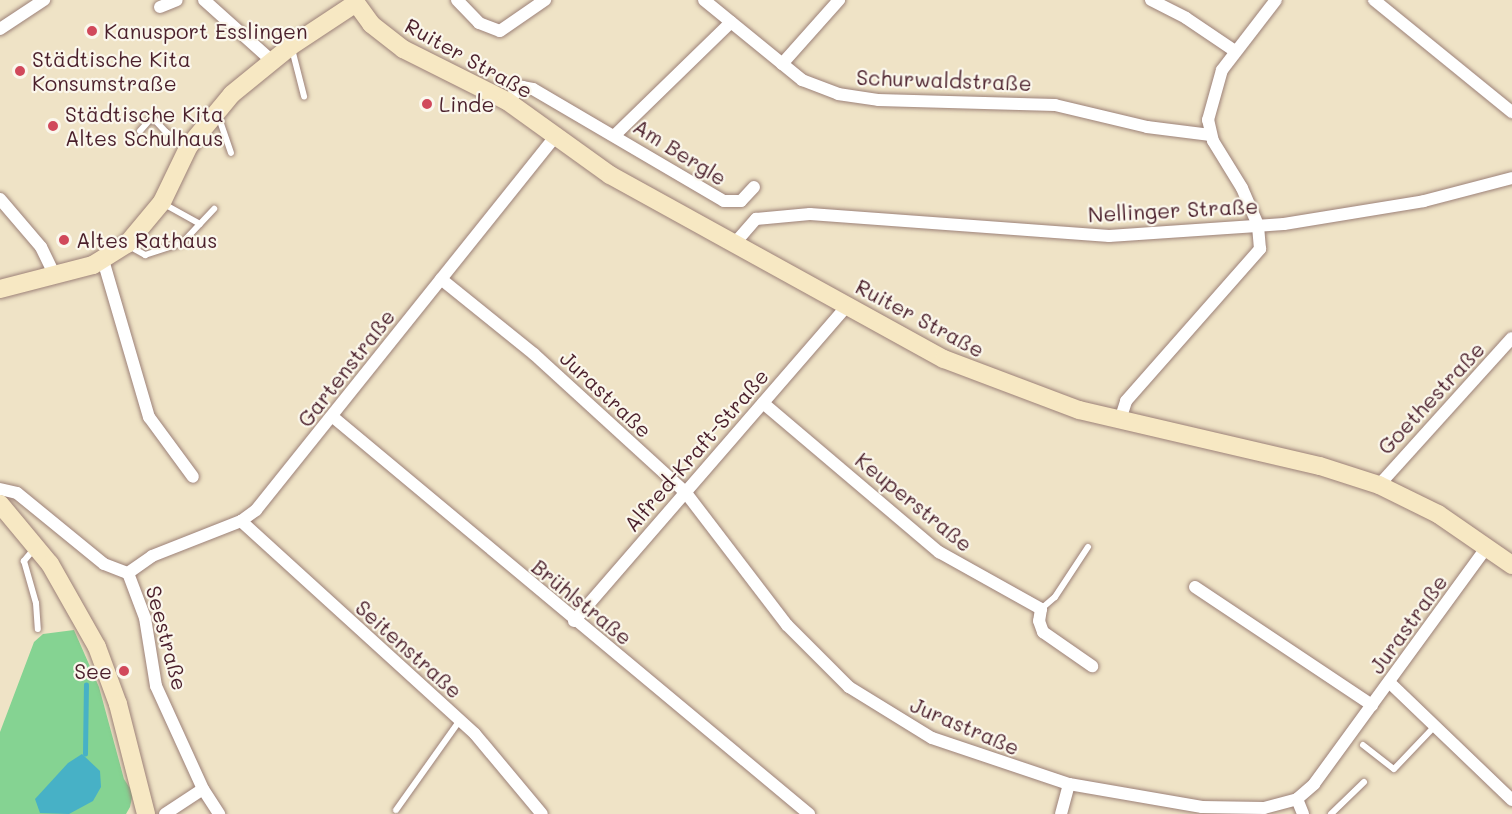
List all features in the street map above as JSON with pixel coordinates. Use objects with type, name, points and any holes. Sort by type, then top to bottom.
[{"type":"street","points":[[0,28],[44,0]]},
{"type":"street","points":[[160,7],[177,0]]},
{"type":"street","points":[[204,0],[272,61]]},
{"type":"street","points":[[457,0],[479,23],[500,31],[544,0]]},
{"type":"street","name":"Schurwaldstraße","points":[[704,0],[811,85],[852,97],[1054,105],[1147,127],[1210,135]]},
{"type":"street","points":[[782,63],[839,0]]},
{"type":"street","points":[[1151,0],[1186,18],[1235,51]]},
{"type":"street","points":[[1120,420],[1126,401],[1254,260],[1262,242],[1258,225],[1242,188],[1210,135],[1208,120],[1215,82],[1235,51],[1276,0]]},
{"type":"street","points":[[1374,0],[1512,112]]},
{"type":"street","points":[[0,289],[55,276],[103,260],[127,244],[162,202],[189,146],[238,87],[291,46],[356,2]]},
{"type":"street","name":"Ruiter Straße","points":[[356,2],[371,24],[402,49],[507,101],[610,175],[972,372],[1055,402],[1120,420],[1320,466],[1379,485],[1438,514],[1512,565]]},
{"type":"street","name":"Am Bergle","points":[[615,135],[731,22]]},
{"type":"street","name":"Am Bergle","points":[[507,101],[522,87],[529,87],[615,135],[719,200],[741,201],[754,187]]},
{"type":"street","name":"Gartenstraße","points":[[128,573],[152,556],[241,521],[265,501],[555,137]]},
{"type":"street","name":"Nellinger Straße","points":[[735,243],[756,219],[810,214],[1109,236],[1258,225],[1388,208],[1512,178]]},
{"type":"street","points":[[0,199],[41,247],[55,276]]},
{"type":"street","points":[[103,260],[149,417],[193,477]]},
{"type":"street","name":"Jurastraße","points":[[441,279],[534,354],[686,493],[801,642],[862,697],[952,747],[1069,784],[1202,807],[1264,808],[1297,799],[1314,784],[1390,683],[1487,547]]},
{"type":"street","name":"Alfred-Kraft-Straße","points":[[574,621],[847,306]]},
{"type":"street","name":"Goethestraße","points":[[1379,485],[1510,344]]},
{"type":"street","name":"Keuperstraße","points":[[763,403],[939,552],[1041,609]]},
{"type":"street","name":"Brühlstraße","points":[[333,417],[574,621],[809,814]]},
{"type":"street","name":"Seestraße","points":[[0,489],[17,493],[104,564],[128,573],[144,618],[156,686],[203,789],[219,814]]},
{"type":"street","points":[[0,504],[37,546],[81,615],[109,676],[147,814]]},
{"type":"street","name":"Seitenstraße","points":[[241,521],[460,720],[501,761],[542,814]]},
{"type":"street","points":[[1195,587],[1372,705]]},
{"type":"street","points":[[1041,609],[1039,621],[1043,632],[1092,666]]},
{"type":"street","points":[[1390,683],[1512,800]]},
{"type":"street","points":[[1061,814],[1069,784]]},
{"type":"street","points":[[165,814],[203,789]]},
{"type":"street","points":[[1297,799],[1304,814]]},
{"type":"lane","points":[[291,46],[304,96]]},
{"type":"lane","points":[[216,112],[224,122],[231,153]]},
{"type":"lane","points":[[140,131],[152,117],[169,135],[189,146]]},
{"type":"lane","points":[[162,202],[200,224]]},
{"type":"lane","points":[[127,244],[145,255],[182,243],[214,209]]},
{"type":"lane","points":[[37,546],[24,561],[36,603],[38,629]]},
{"type":"lane","points":[[1041,609],[1054,597],[1088,547]]},
{"type":"lane","points":[[396,810],[460,720]]},
{"type":"lane","points":[[1363,745],[1394,769],[1436,726]]},
{"type":"lane","points":[[1331,814],[1364,782]]},
{"type":"green space","points":[[74,630],[99,687],[124,779],[133,793],[130,807],[126,814],[0,814],[0,732],[34,642],[43,634]]},
{"type":"water","points":[[82,754],[100,771],[101,787],[93,801],[69,814],[40,813],[35,799],[68,763]]},
{"type":"waterway","points":[[85,754],[86,685]]},
{"type":"place","name":"Kanusport Esslingen","points":[[92,31]]},
{"type":"place","name":"Städtische Kita Konsumstraße","points":[[20,71]]},
{"type":"place","name":"Linde","points":[[427,104]]},
{"type":"place","name":"Städtische Kita Altes Schulhaus","points":[[53,126]]},
{"type":"place","name":"Altes Rathaus","points":[[64,240]]},
{"type":"place","name":"See","points":[[124,671]]}]
